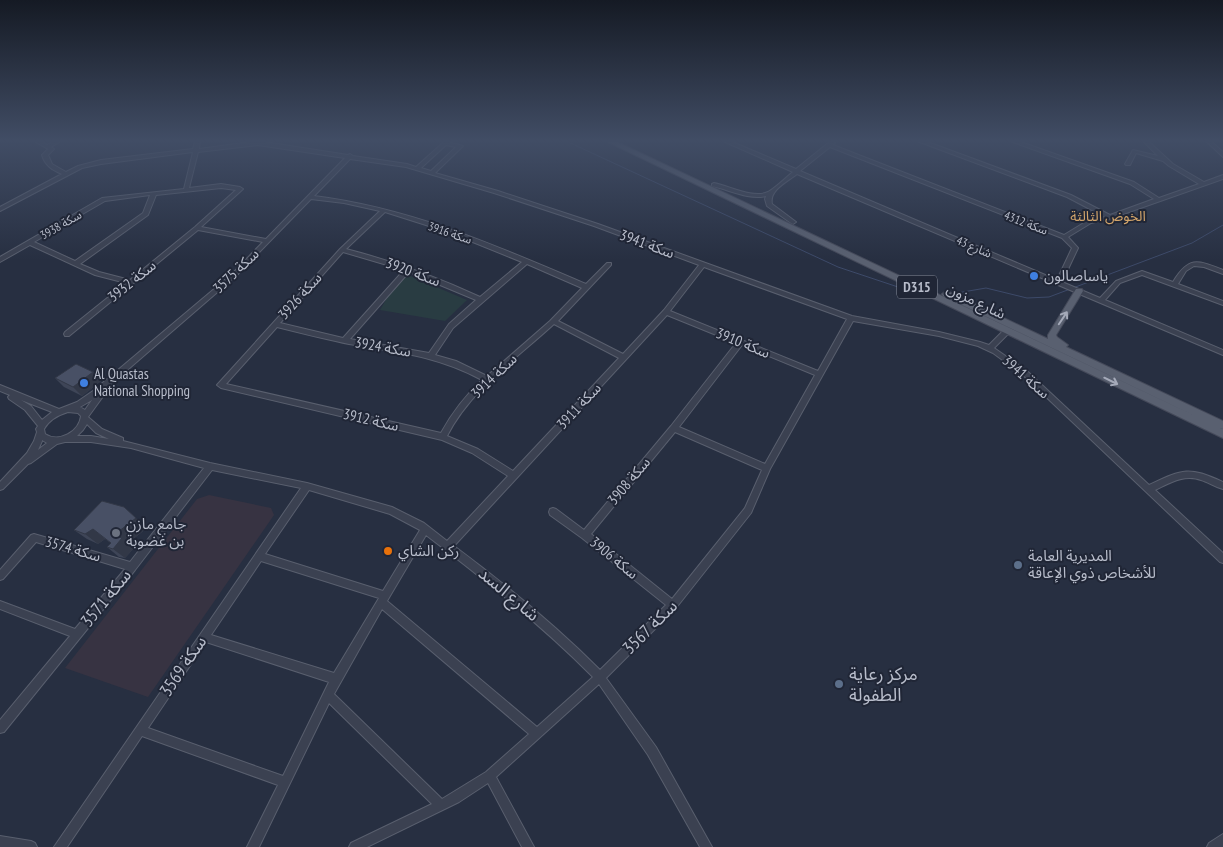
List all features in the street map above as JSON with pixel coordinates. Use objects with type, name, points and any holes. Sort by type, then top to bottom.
[{"type":"main road","name":"شارع مزون","points":[[690,181],[1223,434]]},
{"type":"main road","name":"شارع مزون","points":[[704,181],[1223,425]]},
{"type":"main road","points":[[1079,291],[1052,335],[1053,338],[1168,399]]},
{"type":"street","name":"سكة 3941","points":[[0,209],[54,181]]},
{"type":"street","points":[[186,190],[188,181]]},
{"type":"street","name":"سكة 3575","points":[[41,429],[59,412],[81,404],[114,378],[234,275],[325,181]]},
{"type":"street","name":"سكة 3941","points":[[456,181],[579,220],[851,318],[939,334],[990,348],[1024,373],[1223,559]]},
{"type":"street","points":[[785,181],[770,193],[769,205],[793,222]]},
{"type":"street","name":"شارع 43","points":[[818,181],[1223,353]]},
{"type":"street","name":"سكة 4312","points":[[924,181],[1064,237],[1089,222],[1110,217],[1215,181]]},
{"type":"street","points":[[1027,181],[1070,196],[1110,217]]},
{"type":"street","points":[[1125,181],[1159,200]]},
{"type":"street","points":[[1198,181],[1203,184]]},
{"type":"street","points":[[714,185],[750,196],[770,193]]},
{"type":"street","name":"سكة 3932","points":[[67,334],[197,228],[240,189],[221,186],[154,193]]},
{"type":"street","points":[[76,264],[146,214],[154,193]]},
{"type":"street","name":"سكة 3938","points":[[0,260],[104,199],[154,193]]},
{"type":"street","name":"سكة 3916","points":[[309,197],[333,199],[383,211],[450,232],[526,261],[586,288]]},
{"type":"street","name":"سكة 3926","points":[[221,385],[342,250],[383,211]]},
{"type":"street","points":[[197,228],[267,241]]},
{"type":"street","points":[[1059,283],[1075,248],[1064,237]]},
{"type":"street","points":[[31,243],[97,274],[131,282]]},
{"type":"street","name":"سكة 3920","points":[[342,250],[372,257],[452,286],[481,300]]},
{"type":"street","points":[[431,355],[451,326],[526,261]]},
{"type":"street","name":"سكة 3914","points":[[443,437],[453,416],[487,380],[553,322],[609,264]]},
{"type":"street","name":"سكة 3911","points":[[449,545],[666,312],[703,264]]},
{"type":"street","points":[[1174,285],[1184,268],[1189,265],[1202,265],[1223,272]]},
{"type":"street","points":[[345,340],[407,270]]},
{"type":"street","points":[[1101,301],[1118,282],[1140,274],[1223,303]]},
{"type":"street","name":"سكة 3910","points":[[666,312],[819,374]]},
{"type":"street","name":"سكة 3567","points":[[355,847],[441,805],[490,776],[600,677],[674,605],[748,510],[767,468],[851,318]]},
{"type":"street","points":[[553,322],[624,357]]},
{"type":"street","name":"سكة 3924","points":[[275,324],[345,340],[431,355],[454,362],[487,380]]},
{"type":"street","points":[[990,348],[1006,331]]},
{"type":"street","name":"سكة 3908","points":[[585,535],[674,428],[741,342]]},
{"type":"street","name":"سكة 3575","points":[[64,439],[81,428],[89,407],[114,378]]},
{"type":"street","name":"سكة 3912","points":[[221,385],[443,437],[475,451],[514,475]]},
{"type":"street","points":[[0,389],[59,412]]},
{"type":"street","points":[[0,389],[28,408],[41,429],[44,439],[55,441],[64,439]]},
{"type":"street","name":"شارع السد","points":[[68,409],[80,410],[99,431],[131,445]]},
{"type":"street","points":[[674,428],[767,468]]},
{"type":"street","points":[[3,484],[39,440],[41,429]]},
{"type":"street","name":"شارع السد","points":[[64,439],[91,439],[131,445],[210,466],[307,486],[392,511],[425,529],[449,545],[527,610],[600,677],[652,751],[706,847]]},
{"type":"street","points":[[3,484],[55,441]]},
{"type":"street","name":"سكة 3571","points":[[0,728],[132,567],[210,466]]},
{"type":"street","points":[[1148,488],[1188,473],[1198,474],[1223,486]]},
{"type":"street","name":"سكة 3569","points":[[60,847],[307,486]]},
{"type":"street","name":"سكة 3906","points":[[553,512],[674,605]]},
{"type":"street","points":[[253,847],[336,679],[425,529]]},
{"type":"street","name":"سكة 3574","points":[[0,576],[34,538],[132,567]]},
{"type":"street","points":[[259,556],[384,599],[536,734]]},
{"type":"street","points":[[0,605],[77,634]]},
{"type":"street","points":[[204,637],[336,679]]},
{"type":"street","points":[[328,695],[441,805]]},
{"type":"street","points":[[140,730],[285,782]]},
{"type":"street","points":[[490,776],[528,847]]},
{"type":"street","points":[[1212,847],[1223,840]]},
{"type":"street","points":[[0,842],[31,847]]},
{"type":"shaded area","points":[[408,275],[467,300],[445,321],[380,310],[391,291]]},
{"type":"shaded area","points":[[209,495],[271,508],[274,515],[148,697],[65,668],[197,499]]},
{"type":"building","points":[[76,364],[93,372],[73,387],[55,378]]},
{"type":"building","points":[[102,501],[124,507],[136,518],[114,535],[122,538],[113,549],[107,547],[111,543],[93,529],[85,534],[74,530]]},
{"type":"waterway","points":[[651,181],[838,267],[916,293]]},
{"type":"waterway","points":[[957,293],[986,288],[1027,298],[1049,297],[1192,243],[1223,225]]},
{"type":"place","name":"ياساصالون","points":[[1034,276]]},
{"type":"place","name":"Al Quastas National Shopping","points":[[84,383]]},
{"type":"place","name":"جامع مازن بن غضوبة","points":[[116,533]]},
{"type":"place","name":"ركن الشاي","points":[[388,551]]},
{"type":"place","name":"المديرية العامة للأشخاص ذوي الإعاقة","points":[[1018,565]]},
{"type":"place","name":"مركز رعاية الطفولة","points":[[839,684]]},
{"type":"district","name":"الخوض الثالثة","points":[[1108,216]]}]
